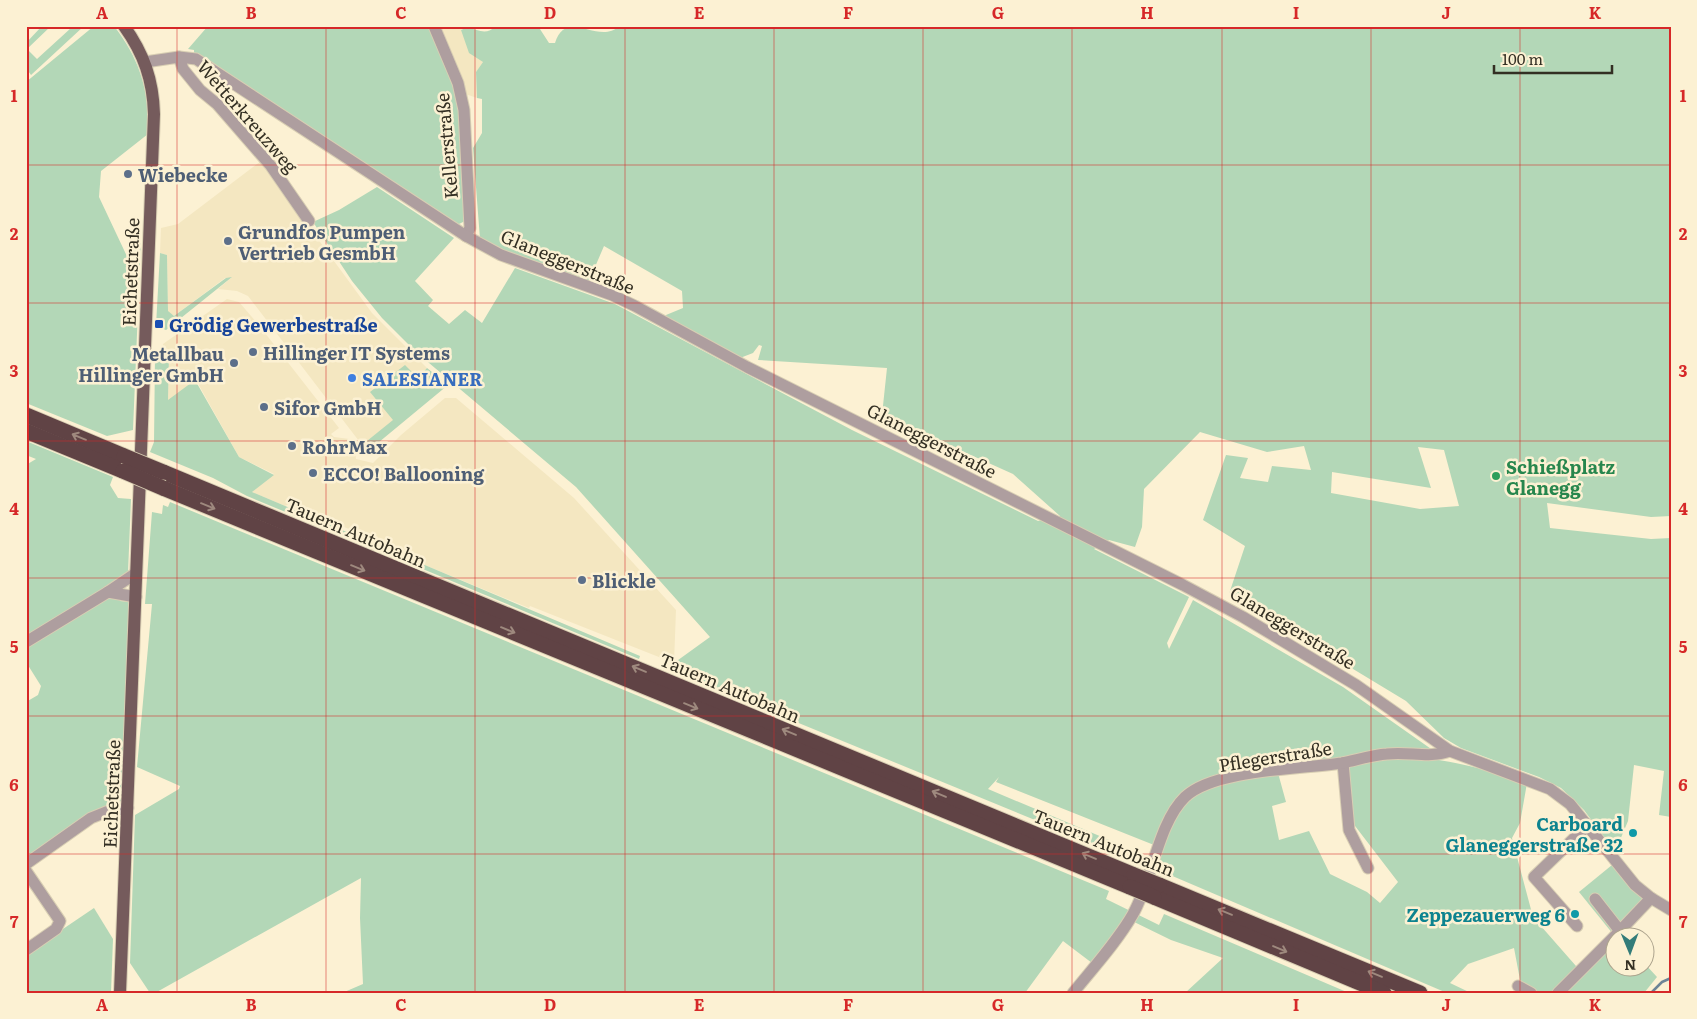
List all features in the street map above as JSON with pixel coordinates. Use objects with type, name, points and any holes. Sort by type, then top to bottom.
[{"type":"highway","name":"Tauern Autobahn","points":[[26,416],[123,463],[163,480],[1156,891],[1384,993]]},
{"type":"highway","name":"Tauern Autobahn","points":[[26,431],[123,463]]},
{"type":"highway","name":"Tauern Autobahn","points":[[1156,891],[1420,993]]},
{"type":"main road","name":"Eichetstraße","points":[[120,993],[154,114],[153,89],[146,62],[124,26]]},
{"type":"street","name":"Kellerstraße","points":[[434,26],[458,83],[464,110],[470,228],[466,236]]},
{"type":"street","name":"Wetterkreuzweg","points":[[179,57],[183,69],[200,90],[217,104],[271,166],[309,221]]},
{"type":"street","name":"Glaneggerstraße","points":[[146,62],[191,57],[206,64],[466,236],[501,255],[612,295],[747,367],[1218,604],[1356,685],[1450,750],[1550,789],[1570,804],[1635,885],[1650,898],[1671,910]]},
{"type":"street","points":[[26,642],[136,574]]},
{"type":"street","points":[[108,592],[136,597]]},
{"type":"street","name":"Pflegerstraße","points":[[1073,993],[1132,915],[1171,817],[1185,797],[1205,786],[1235,777],[1262,772],[1343,763],[1386,754],[1436,755],[1450,750]]},
{"type":"street","points":[[1343,763],[1349,830],[1368,868]]},
{"type":"street","points":[[26,864],[91,818],[106,812],[128,808]]},
{"type":"street","points":[[1577,926],[1534,877],[1588,825]]},
{"type":"street","points":[[26,871],[60,921],[56,929],[26,950]]},
{"type":"street","points":[[1624,926],[1650,898]]},
{"type":"street","points":[[1595,899],[1611,926]]},
{"type":"street","points":[[1558,993],[1604,947]]},
{"type":"street","points":[[1518,986],[1531,993]]},
{"type":"shaded area","points":[[430,26],[468,26],[461,30],[483,62],[476,72],[477,98],[454,90]]},
{"type":"shaded area","points":[[261,161],[372,313],[427,368],[418,378],[371,393],[394,420],[362,445],[248,296],[237,291],[218,289],[231,278],[225,278],[174,316],[168,312],[167,255],[160,253],[161,228],[178,224]]},
{"type":"shaded area","points":[[227,299],[239,302],[258,324],[339,428],[331,434],[334,437],[349,439],[355,451],[356,459],[373,463],[401,435],[445,398],[456,398],[574,498],[676,610],[674,663],[530,606],[529,608],[415,561],[416,557],[289,504],[285,506],[252,492],[274,474],[239,457],[196,380],[168,401],[169,356],[162,352],[163,344]]},
{"type":"green space","points":[[42,26],[51,26],[27,49],[37,59],[71,28],[69,26],[84,26],[31,75],[26,68],[26,43]]},
{"type":"green space","points":[[94,26],[114,26],[131,51],[142,77],[148,119],[148,134],[101,171],[99,197],[132,267],[137,238],[141,238],[133,430],[107,436],[26,403],[26,82]]},
{"type":"green space","points":[[208,26],[430,26],[454,90],[461,119],[465,221],[457,225],[447,220],[219,67],[194,53],[194,50],[188,49]]},
{"type":"green space","points":[[496,26],[538,26],[549,43],[555,43],[560,33],[567,28],[575,27],[602,32],[611,31],[619,26],[1671,26],[1671,516],[1651,517],[1547,503],[1550,528],[1651,539],[1671,538],[1671,817],[1659,815],[1664,771],[1634,765],[1628,821],[1615,852],[1584,810],[1561,788],[1539,777],[1461,748],[1444,738],[1406,701],[1229,594],[1245,546],[1203,520],[1226,455],[1248,458],[1240,478],[1268,482],[1272,466],[1311,470],[1304,446],[1267,452],[1200,432],[1144,489],[1142,527],[1135,547],[1109,540],[1094,549],[1189,597],[1167,643],[1169,649],[1193,600],[1343,687],[1434,751],[1409,750],[1193,788],[1154,845],[996,782],[999,777],[988,789],[1121,845],[1118,854],[672,671],[674,663],[710,637],[576,487],[416,352],[382,318],[352,281],[313,222],[339,210],[377,187],[454,238],[415,281],[433,300],[428,306],[449,324],[465,310],[482,323],[515,268],[615,304],[852,430],[1038,521],[1060,516],[1013,474],[882,415],[887,368],[758,360],[762,346],[759,345],[753,353],[740,358],[667,319],[666,315],[683,308],[682,291],[604,246],[589,281],[503,251],[480,239],[473,148],[482,133],[482,99],[477,98],[476,72],[483,62],[469,53],[461,30],[468,27],[483,31],[493,29]],"holes":[[[1418,447],[1444,450],[1459,506],[1420,509],[1331,493],[1332,472],[1431,488]]]},
{"type":"green space","points":[[160,253],[167,255],[168,311],[174,316],[226,278],[232,277],[166,330],[156,326]]},
{"type":"green space","points":[[162,352],[169,356],[168,400],[195,380],[239,457],[274,475],[252,492],[640,656],[639,659],[247,496],[213,478],[150,452],[154,442],[155,356]]},
{"type":"green space","points":[[405,365],[418,378],[427,368],[448,385],[367,452],[362,445],[393,420],[370,392]]},
{"type":"green space","points":[[26,441],[113,477],[110,485],[118,498],[131,499],[128,573],[118,580],[120,601],[130,602],[122,800],[26,861],[26,702],[38,695],[41,686],[26,662],[26,465],[36,459],[26,455]]},
{"type":"green space","points":[[170,502],[1109,891],[1106,899],[1159,925],[1164,914],[1349,993],[1185,993],[1223,958],[1171,940],[1126,918],[1092,963],[1063,941],[1025,993],[342,993],[363,984],[360,918],[361,878],[155,993],[150,993],[130,963],[135,815],[179,789],[180,786],[137,767],[152,604],[145,604],[152,512],[162,514],[163,505],[168,507]]},
{"type":"green space","points":[[1388,758],[1428,758],[1456,763],[1527,783],[1520,823],[1512,838],[1533,917],[1583,974],[1604,951],[1604,976],[1654,976],[1654,974],[1657,977],[1644,993],[1537,993],[1521,985],[1514,948],[1468,964],[1450,983],[1471,993],[1447,993],[1156,869],[1175,818],[1194,796],[1220,784],[1278,773],[1286,802],[1272,806],[1279,840],[1309,831],[1330,874],[1367,892],[1380,903],[1398,882],[1352,822],[1346,766]]},
{"type":"green space","points":[[1612,865],[1644,900],[1620,926],[1607,926],[1579,892]]},
{"type":"green space","points":[[94,908],[113,939],[111,993],[26,993],[26,954]]},
{"type":"waterway","points":[[1651,993],[1662,982],[1671,978]]},
{"type":"place","name":"Wiebecke","points":[[128,174]]},
{"type":"place","name":"Grundfos Pumpen Vertrieb GesmbH","points":[[228,241]]},
{"type":"place","name":"Grödig Gewerbestraße","points":[[159,324]]},
{"type":"place","name":"Hillinger IT Systems","points":[[253,352]]},
{"type":"place","name":"Metallbau Hillinger GmbH","points":[[234,363]]},
{"type":"place","name":"SALESIANER","points":[[352,378]]},
{"type":"place","name":"Sifor GmbH","points":[[264,407]]},
{"type":"place","name":"RohrMax","points":[[292,446]]},
{"type":"place","name":"ECCO! Ballooning","points":[[313,473]]},
{"type":"place","name":"Schießplatz Glanegg","points":[[1496,476]]},
{"type":"place","name":"Blickle","points":[[582,580]]},
{"type":"place","name":"Carboard Glaneggerstraße 32","points":[[1633,833]]},
{"type":"place","name":"Zeppezauerweg 6","points":[[1575,914]]}]
